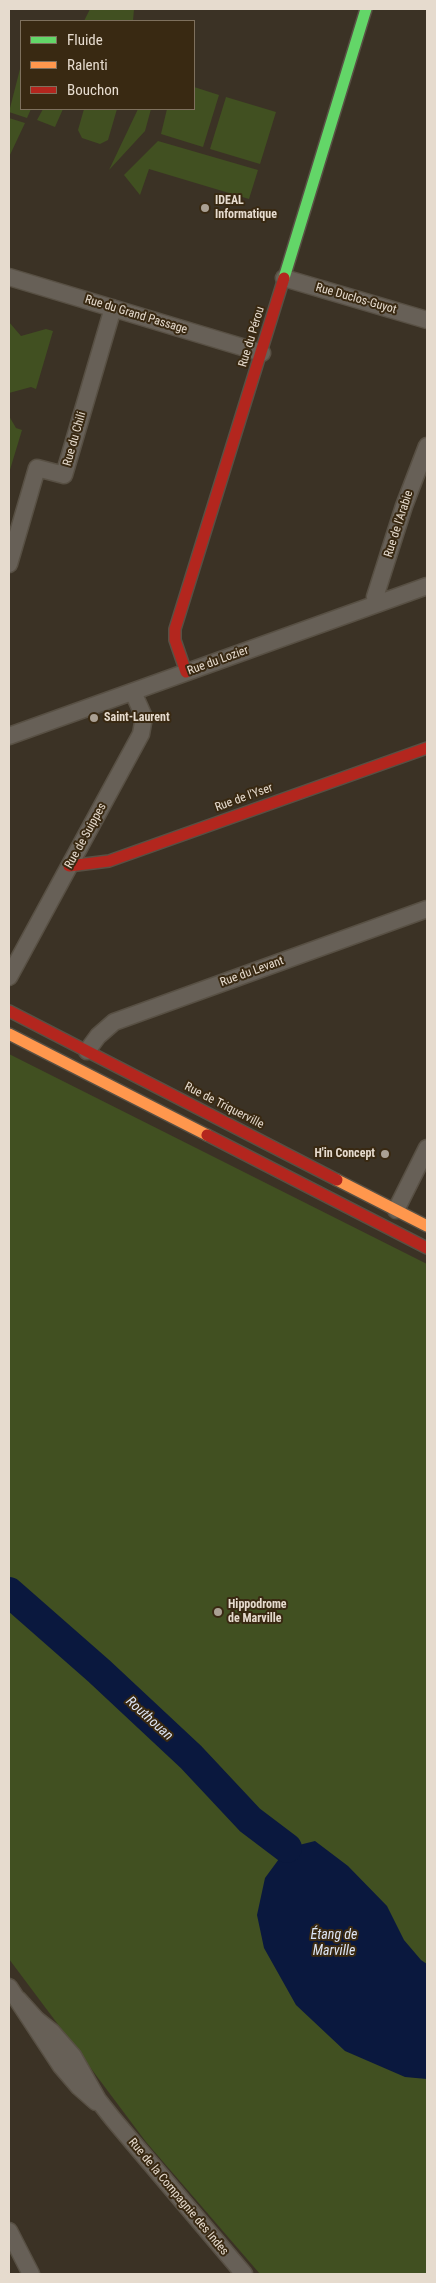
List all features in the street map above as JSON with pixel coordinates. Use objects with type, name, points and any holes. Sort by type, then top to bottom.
[{"type":"street","name":"Rue du Pérou","points":[[186,672],[175,640],[176,629],[366,9]]},
{"type":"street","name":"Rue du Grand Passage","points":[[9,277],[262,353]]},
{"type":"street","name":"Rue Duclos-Guyot","points":[[284,278],[427,320]]},
{"type":"street","name":"Rue du Chili","points":[[9,564],[37,468],[64,475],[113,308]]},
{"type":"street","name":"Rue de l'Arabie","points":[[378,603],[375,597],[404,506],[427,446]]},
{"type":"street","name":"Rue du Lozier","points":[[9,736],[427,586]]},
{"type":"street","name":"Rue de Suippes","points":[[9,978],[141,734],[144,718],[133,692]]},
{"type":"street","name":"Rue de l'Yser","points":[[69,866],[109,861],[427,748]]},
{"type":"street","name":"Rue du Levant","points":[[87,1051],[98,1036],[114,1022],[427,908]]},
{"type":"street","name":"Rue de Triquerville","points":[[9,1011],[427,1226]]},
{"type":"street","points":[[9,1034],[427,1248]]},
{"type":"street","points":[[396,1210],[427,1148]]},
{"type":"street","name":"Rue de la Compagnie des Indes","points":[[13,1993],[73,2056],[98,2100],[244,2274]]},
{"type":"street","points":[[10,2237],[31,2274]]},
{"type":"green space","points":[[90,9],[134,9],[133,20],[84,20]]},
{"type":"green space","points":[[20,69],[20,110],[31,110],[27,118],[9,112]]},
{"type":"green space","points":[[195,87],[219,95],[203,147],[161,134],[167,110],[195,110]]},
{"type":"green space","points":[[226,97],[276,112],[260,164],[210,149]]},
{"type":"green space","points":[[42,110],[63,110],[55,127],[37,120]]},
{"type":"green space","points":[[84,110],[117,110],[108,140],[100,144],[82,138],[78,130]]},
{"type":"green space","points":[[138,110],[151,110],[145,131],[109,170]]},
{"type":"green space","points":[[9,118],[25,123],[9,157]]},
{"type":"green space","points":[[158,141],[258,170],[249,199],[149,169],[140,195],[124,175]]},
{"type":"green space","points":[[9,322],[21,336],[46,329],[53,331],[36,389],[31,387],[9,393]]},
{"type":"green space","points":[[9,416],[16,428],[22,430],[9,473]]},
{"type":"green space","name":"Hippodrome de Marville","points":[[9,1054],[427,1264],[427,2274],[260,2274],[146,2142],[9,1959]]},
{"type":"water","name":"Étang de Marville","points":[[315,1841],[348,1866],[387,1906],[404,1940],[421,1960],[427,1964],[427,2079],[405,2077],[345,2051],[296,2005],[264,1948],[257,1915],[265,1878],[287,1848]]},
{"type":"waterway","name":"Routhouan","points":[[9,1592],[99,1671],[191,1757],[250,1820],[287,1848]]},
{"type":"traffic: fast","points":[[284,278],[366,9]]},
{"type":"traffic: slow","points":[[9,1034],[207,1135]]},
{"type":"traffic: slow","points":[[337,1180],[427,1226]]},
{"type":"traffic: jam","points":[[186,672],[175,640],[175,629],[284,278]]},
{"type":"traffic: jam","points":[[69,866],[109,861],[427,748]]},
{"type":"traffic: jam","points":[[9,1011],[337,1180]]},
{"type":"traffic: jam","points":[[207,1135],[427,1248]]},
{"type":"place","name":"IDEAL Informatique","points":[[205,208]]},
{"type":"place","name":"Saint-Laurent","points":[[94,718]]},
{"type":"place","name":"H'in Concept","points":[[385,1154]]},
{"type":"place","name":"Hippodrome de Marville","points":[[218,1612]]}]
